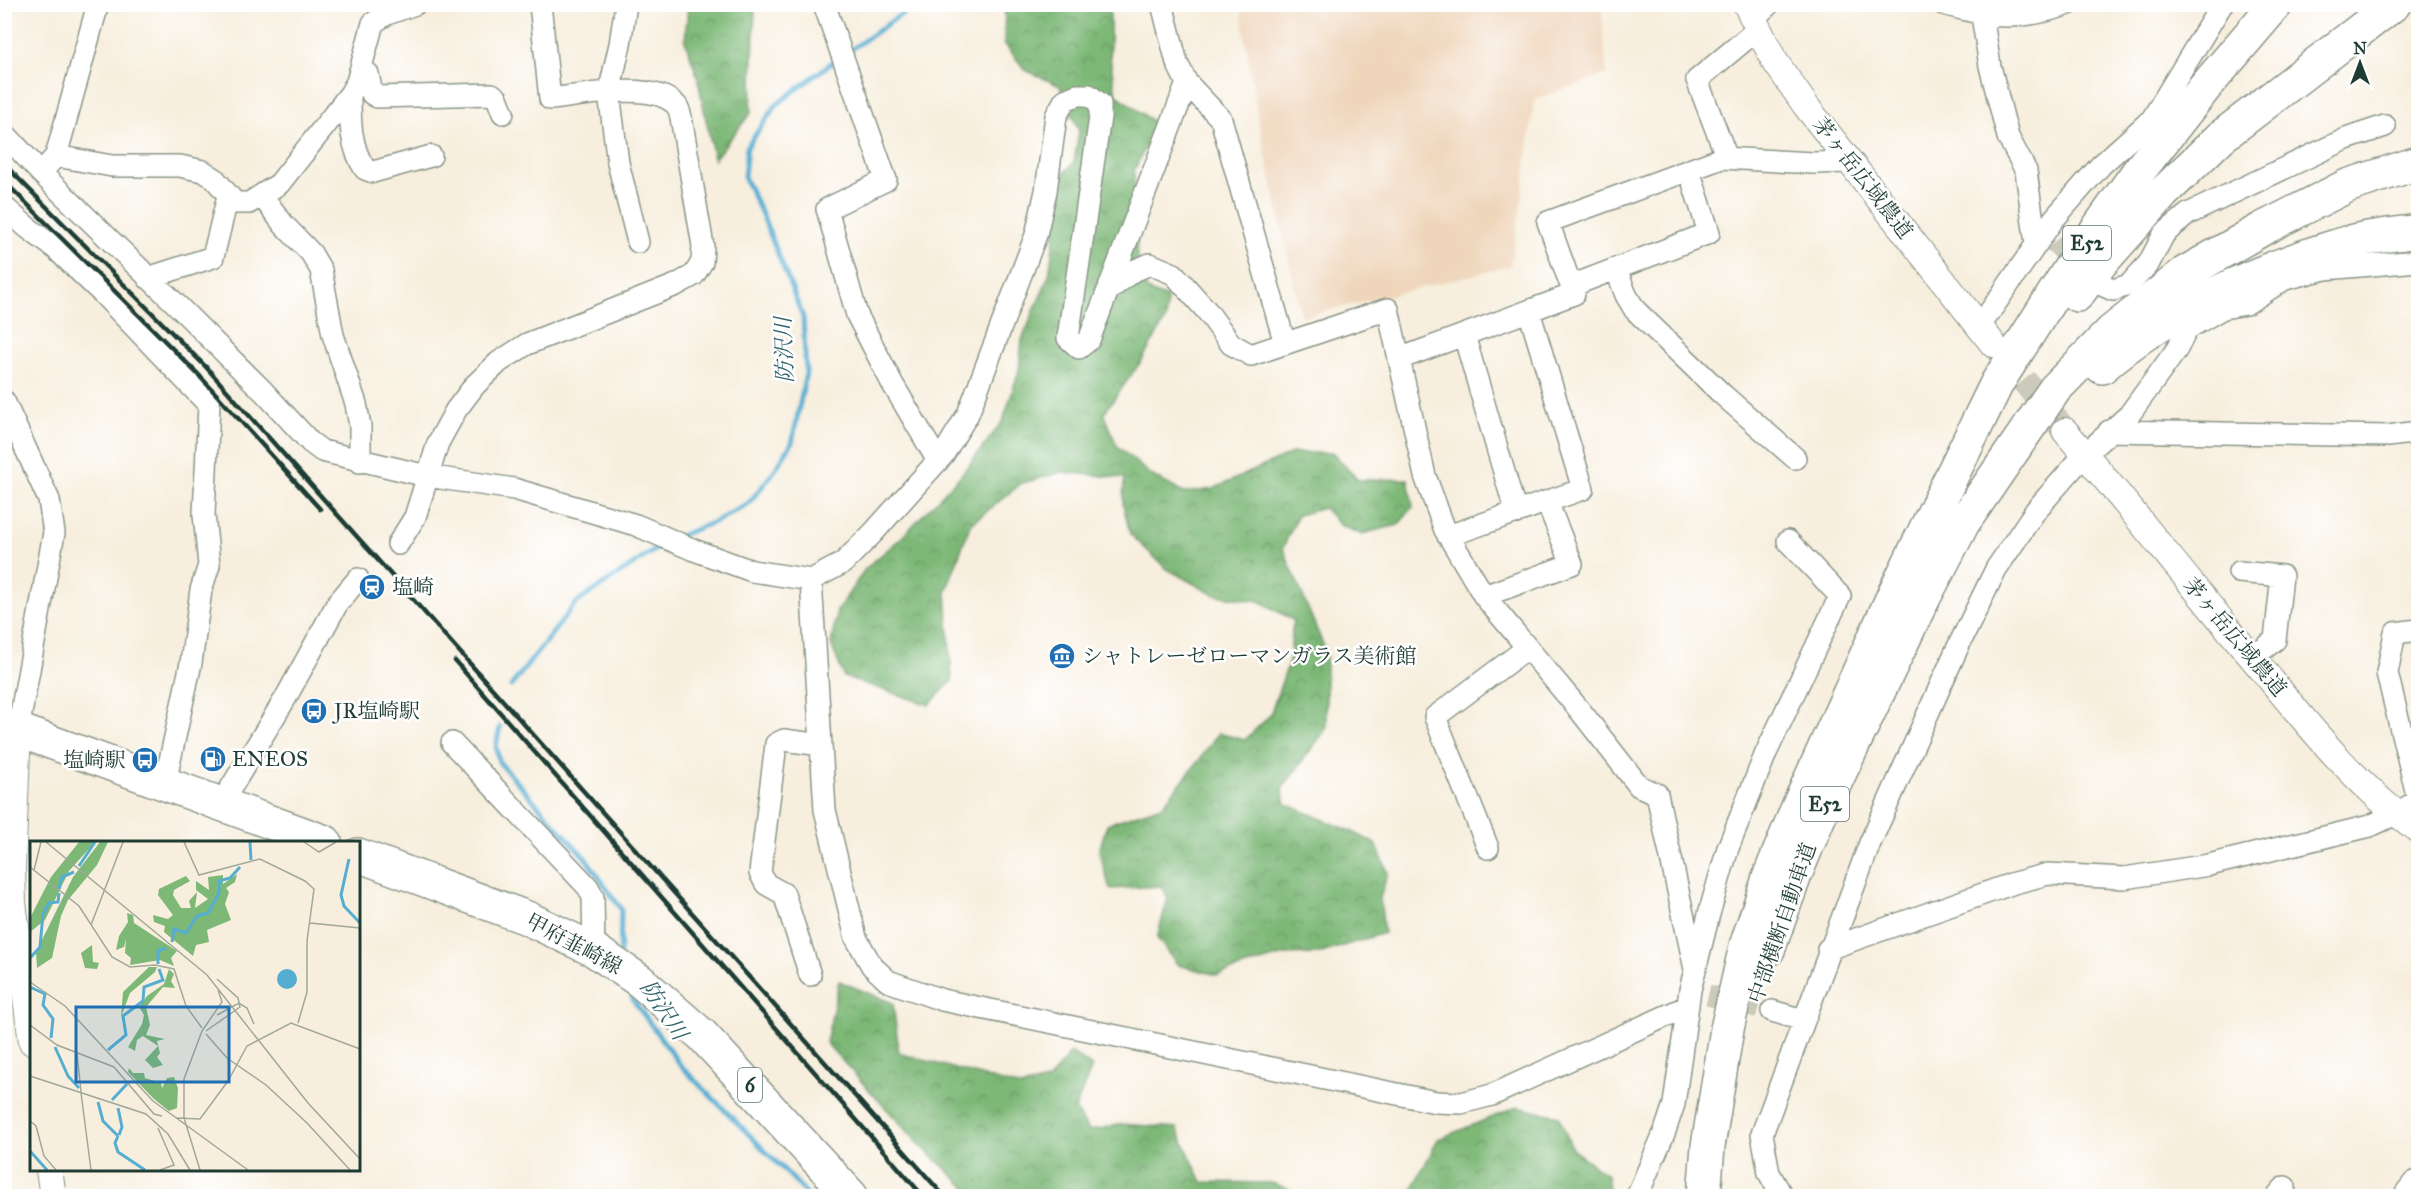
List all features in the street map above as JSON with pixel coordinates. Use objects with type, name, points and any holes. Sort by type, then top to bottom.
[{"type":"main road","name":"E52","points":[[1937,507],[1997,383],[2074,262],[2138,172],[2206,86],[2276,4]]},
{"type":"main road","points":[[1937,507],[2047,337],[2100,264],[2163,193],[2221,137],[2394,4]]},
{"type":"main road","name":"E52","points":[[2016,444],[2055,389],[2111,332],[2185,273],[2262,229],[2347,186],[2418,163]]},
{"type":"main road","points":[[2016,444],[2120,351],[2191,306],[2267,271],[2348,243],[2418,231]]},
{"type":"main road","name":"中部横断自動車道","points":[[1715,1197],[1721,1148],[1745,1033],[1769,947],[1794,875],[1821,812],[1919,607],[1963,523],[2016,444]]},
{"type":"main road","name":"中部横断自動車道","points":[[1704,1197],[1708,1146],[1727,1029],[1746,946],[1770,875],[1798,807],[1895,592],[1937,507]]},
{"type":"main road","points":[[11,728],[320,841]]},
{"type":"main road","name":"甲府韮崎線","points":[[360,856],[527,918],[600,954],[640,981],[702,1035],[851,1197]]},
{"type":"main road","points":[[2411,1197],[2418,1187]]},
{"type":"street","points":[[41,173],[56,156],[98,4]]},
{"type":"street","points":[[56,156],[112,166],[180,166],[203,171],[214,178],[235,202],[249,203],[279,184],[350,94],[357,82],[374,14],[387,14],[415,4]]},
{"type":"street","points":[[398,544],[415,517],[438,443],[456,410],[475,385],[499,362],[527,344],[676,285],[694,275],[702,262],[703,246],[700,226],[677,106],[663,96],[646,92],[550,99],[540,4]]},
{"type":"street","points":[[626,4],[609,93],[618,163],[638,242]]},
{"type":"street","points":[[824,4],[886,180],[827,209],[857,315],[892,383],[938,461]]},
{"type":"street","points":[[1162,4],[1177,63],[1187,83],[1221,119],[1285,344]]},
{"type":"street","points":[[1943,4],[1982,15],[2014,17],[2029,10],[2069,4]]},
{"type":"street","points":[[1986,335],[2045,240],[2053,220],[2101,165],[2152,119],[2222,4]]},
{"type":"street","points":[[1727,158],[1697,80],[1757,14]]},
{"type":"street","name":"茅ヶ岳広域農道","points":[[1757,14],[1774,60],[1806,106],[1986,335]]},
{"type":"street","points":[[1982,15],[1990,66],[2008,137],[2026,171],[2045,240]]},
{"type":"street","points":[[360,72],[368,74],[372,94],[377,97],[492,94],[497,98],[503,113]]},
{"type":"street","points":[[4,134],[256,384],[310,442],[322,451],[360,462],[427,476],[514,489],[636,525],[694,550],[752,571],[811,580],[843,563],[938,461],[968,414],[1036,235],[1046,191],[1056,116],[1065,100],[1077,95],[1089,95],[1100,104],[1100,117],[1070,314],[1068,338],[1079,348],[1089,340],[1187,83]]},
{"type":"street","points":[[350,94],[352,137],[364,169],[373,172],[420,157],[431,156]]},
{"type":"street","points":[[2097,283],[2113,290],[2129,285],[2149,263],[2164,234],[2188,214],[2346,139],[2385,126]]},
{"type":"street","points":[[1399,359],[1574,294],[1548,222],[1727,158],[1813,163],[1850,162]]},
{"type":"street","points":[[1571,286],[1709,233],[1689,170]]},
{"type":"street","points":[[262,195],[284,225],[311,253],[321,270],[333,335],[356,404],[360,426],[360,462]]},
{"type":"street","points":[[148,278],[213,257],[228,196]]},
{"type":"street","points":[[4,207],[56,248],[209,405],[204,514],[209,565],[201,590],[191,663],[165,783]]},
{"type":"street","points":[[1782,1197],[1769,1173],[1762,1134],[1828,950],[1870,843],[1956,651],[1996,569],[2036,510],[2085,454],[2129,415],[2177,349],[2187,329],[2223,308],[2246,304],[2285,279],[2325,269],[2418,261]]},
{"type":"street","points":[[1108,291],[1131,272],[1150,264],[1174,274],[1231,344],[1251,355],[1388,309],[1425,476],[1448,536],[1484,597],[1582,713],[1639,786],[1657,794],[1695,969],[1695,997],[1674,1104],[1637,1197]]},
{"type":"street","points":[[1616,268],[1626,295],[1635,310],[1723,395],[1795,458]]},
{"type":"street","points":[[1448,536],[1584,489],[1529,311]]},
{"type":"street","points":[[1464,336],[1516,513]]},
{"type":"street","points":[[4,401],[49,500],[54,533],[11,728],[13,903],[30,1026]]},
{"type":"street","name":"茅ヶ岳広域農道","points":[[2065,431],[2348,771],[2396,814],[2418,830]]},
{"type":"street","points":[[2109,431],[2388,436],[2418,432]]},
{"type":"street","points":[[1484,597],[1572,564],[1547,502]]},
{"type":"street","points":[[1695,969],[1728,849],[1766,753],[1840,596],[1788,542]]},
{"type":"street","points":[[2239,572],[2282,576],[2275,640],[2252,658]]},
{"type":"street","points":[[221,804],[290,689],[337,604],[358,579]]},
{"type":"street","points":[[811,580],[825,810],[856,938],[872,966],[888,981],[942,1000],[1436,1102],[1461,1103],[1492,1095],[1695,997]]},
{"type":"street","points":[[1828,950],[2014,883],[2048,874],[2124,878],[2209,865],[2370,826],[2396,814],[2418,799],[2387,673],[2395,633],[2418,630]]},
{"type":"street","points":[[1488,848],[1435,717],[1527,648]]},
{"type":"street","points":[[810,975],[784,894],[766,884],[760,873],[776,744],[784,740],[821,745]]},
{"type":"street","points":[[452,742],[588,887],[593,897],[600,954]]},
{"type":"street","points":[[1772,1011],[1803,1020]]},
{"type":"street","points":[[49,1171],[53,1197]]},
{"type":"shaded area","points":[[1240,5],[1601,5],[1607,74],[1534,100],[1522,199],[1510,266],[1301,317],[1257,114]]},
{"type":"green space","points":[[1005,4],[1110,5],[1110,57],[1116,94],[1156,124],[1134,171],[1137,254],[1147,290],[1167,298],[1166,319],[1142,360],[1104,413],[1117,446],[1151,475],[1184,493],[1213,489],[1292,453],[1333,453],[1358,480],[1408,479],[1413,507],[1398,525],[1361,534],[1340,525],[1324,508],[1298,515],[1283,548],[1326,652],[1326,729],[1282,789],[1286,804],[1376,844],[1388,872],[1380,898],[1384,933],[1318,954],[1284,955],[1217,975],[1178,965],[1157,938],[1168,898],[1161,886],[1110,889],[1099,851],[1107,824],[1162,806],[1218,733],[1245,740],[1270,715],[1290,659],[1293,620],[1259,601],[1214,595],[1167,569],[1130,534],[1123,505],[1124,478],[1063,472],[1022,483],[970,525],[946,592],[952,681],[929,705],[844,677],[831,644],[837,611],[865,569],[901,538],[961,475],[1003,421],[1019,370],[1022,340],[1049,275],[1063,174],[1074,162],[1079,131],[1060,86],[1025,70],[1004,43]]},
{"type":"green space","points":[[688,5],[755,5],[751,113],[714,159],[697,75],[685,41]]},
{"type":"green space","points":[[839,981],[893,1003],[899,1053],[1020,1087],[1048,1081],[1071,1052],[1092,1067],[1075,1109],[1089,1131],[1123,1124],[1177,1128],[1202,1182],[1272,1183],[1307,1196],[975,1196],[918,1143],[826,1043]]},
{"type":"green space","points":[[1517,1107],[1559,1116],[1572,1149],[1607,1175],[1610,1196],[1409,1196],[1438,1139]]},
{"type":"waterway","name":"防沢川","points":[[846,53],[916,4]]},
{"type":"waterway","name":"防沢川","points":[[679,536],[719,520],[749,503],[772,474],[792,443],[806,373],[803,317],[762,214],[744,177],[747,147],[776,105],[838,58]]},
{"type":"waterway","name":"防沢川","points":[[511,686],[576,603],[665,543]]},
{"type":"waterway","name":"防沢川","points":[[500,727],[496,746],[499,762],[587,860],[621,909],[620,953]]},
{"type":"waterway","name":"防沢川","points":[[630,990],[633,1000],[681,1066],[790,1176],[806,1196]]},
{"type":"tunnel","points":[[2054,242],[2082,269]]},
{"type":"tunnel","points":[[1999,350],[2065,431]]},
{"type":"tunnel","points":[[1708,995],[1772,1011]]},
{"type":"railway","points":[[4,164],[206,367],[944,1196]]},
{"type":"railway","points":[[4,181],[198,374],[320,509]]},
{"type":"railway","points":[[455,661],[923,1196]]},
{"type":"place","name":"塩崎","points":[[372,587]]},
{"type":"place","name":"シャトレーゼローマンガラス美術館","points":[[1062,656]]},
{"type":"place","name":"JR塩崎駅","points":[[314,711]]},
{"type":"place","name":"ENEOS","points":[[213,759]]},
{"type":"place","name":"塩崎駅","points":[[145,760]]}]
